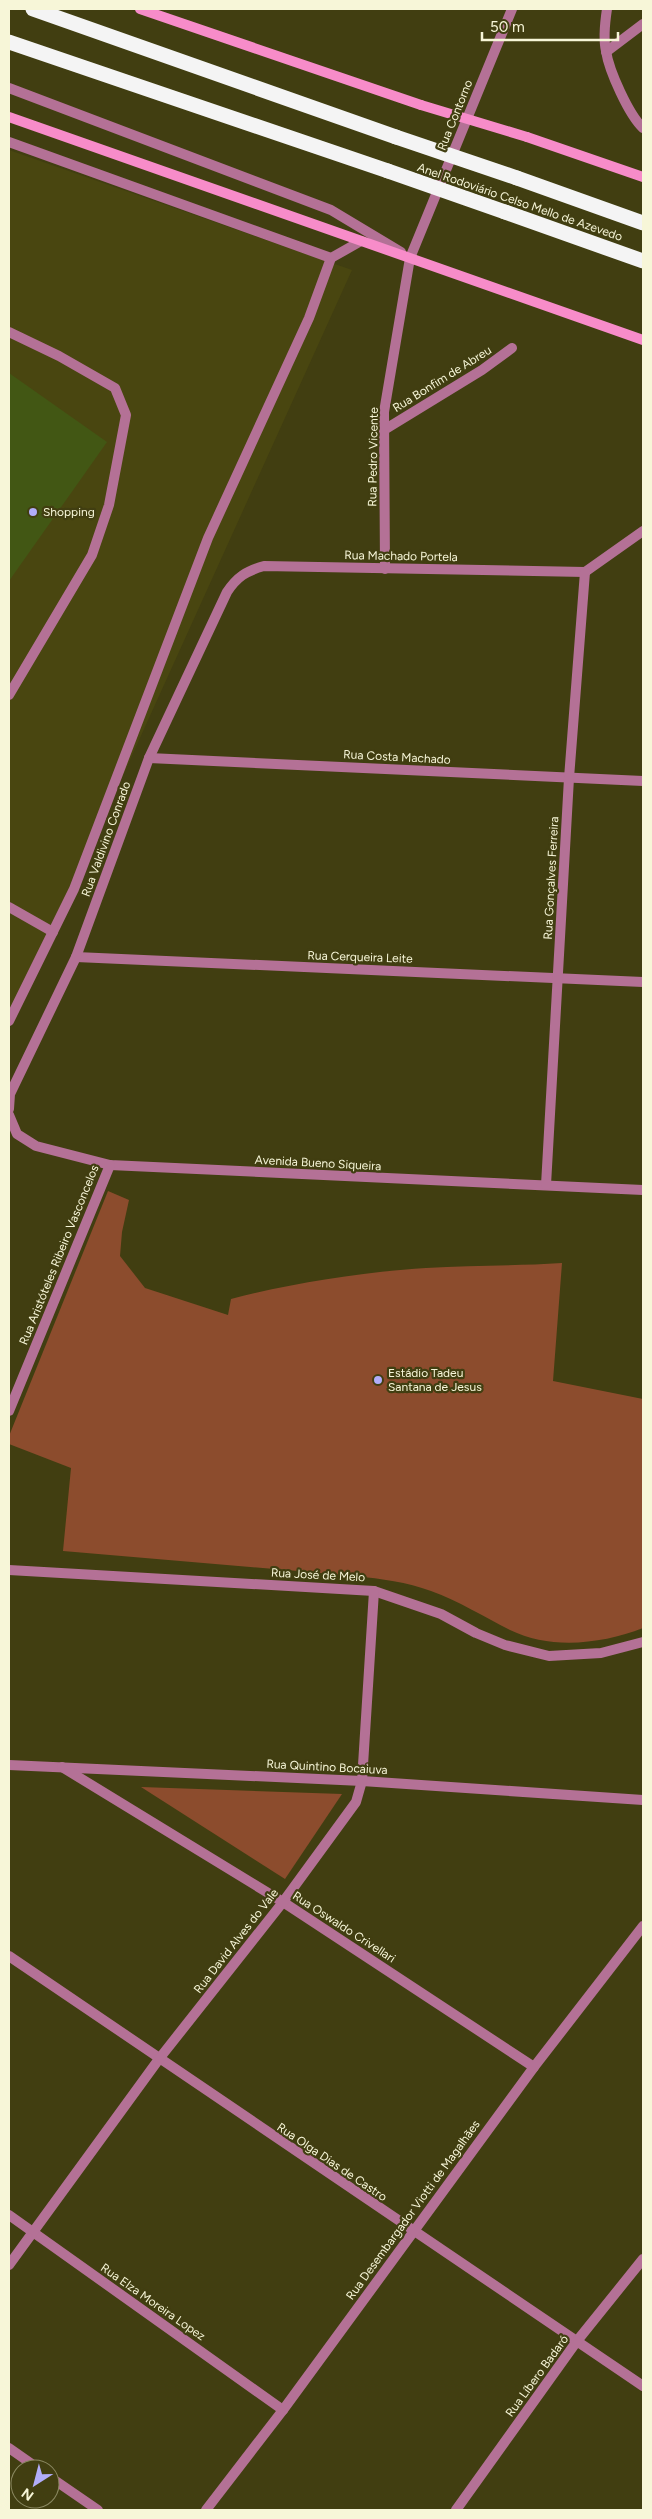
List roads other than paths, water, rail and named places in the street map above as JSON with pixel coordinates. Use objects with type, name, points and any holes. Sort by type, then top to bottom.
[{"type":"highway","name":"Anel Rodoviário Celso Mello de Azevedo","points":[[34,9],[643,223]]},
{"type":"highway","name":"Anel Rodoviário Celso Mello de Azevedo","points":[[9,42],[388,171],[643,261]]},
{"type":"main road","points":[[140,9],[421,105],[528,137],[643,177]]},
{"type":"main road","points":[[9,117],[643,340]]},
{"type":"street","name":"Rua Contorno","points":[[410,258],[512,9]]},
{"type":"street","points":[[607,9],[606,52],[617,82],[636,122],[643,128]]},
{"type":"street","points":[[606,52],[643,24]]},
{"type":"street","points":[[9,88],[331,210],[410,258]]},
{"type":"street","points":[[9,142],[330,258]]},
{"type":"street","points":[[9,1021],[74,889],[208,538],[309,318],[330,258],[361,241]]},
{"type":"street","name":"Rua Pedro Vicente","points":[[385,569],[384,412],[410,258]]},
{"type":"street","points":[[9,332],[59,356],[115,388],[126,415],[109,505],[92,555],[9,695]]},
{"type":"street","name":"Rua Bonfim de Abreu","points":[[384,430],[482,370],[512,348]]},
{"type":"street","points":[[585,572],[643,531]]},
{"type":"street","name":"Rua Machado Portela","points":[[227,592],[235,580],[247,570],[264,566],[585,572]]},
{"type":"street","name":"Rua Gonçalves Ferreira","points":[[546,1185],[569,778],[585,572]]},
{"type":"street","name":"Rua Valdivino Conrado","points":[[10,1094],[76,957],[149,758],[227,592]]},
{"type":"street","name":"Rua Costa Machado","points":[[149,758],[643,781]]},
{"type":"street","points":[[9,907],[53,932]]},
{"type":"street","name":"Rua Cerqueira Leite","points":[[76,957],[643,982]]},
{"type":"street","points":[[9,1109],[10,1094]]},
{"type":"street","name":"Avenida Bueno Siqueira","points":[[9,1115],[17,1134],[36,1146],[110,1164],[643,1190]]},
{"type":"street","name":"Rua Aristóteles Ribeiro Vasconcelos","points":[[9,1411],[110,1164]]},
{"type":"street","name":"Rua José de Melo","points":[[9,1570],[374,1591],[441,1614],[505,1644],[549,1656],[601,1654],[643,1642]]},
{"type":"street","name":"Rua David Alves do Vale","points":[[9,2265],[159,2058],[283,1902],[356,1802],[362,1781],[374,1591]]},
{"type":"street","name":"Rua Quintino Bocaiuva","points":[[9,1765],[362,1781],[643,1800]]},
{"type":"street","name":"Rua Oswaldo Crivellari","points":[[61,1766],[283,1902],[534,2067]]},
{"type":"street","name":"Rua Desembargador Viotti de Magalhães","points":[[206,2510],[283,2410],[534,2067],[643,1926]]},
{"type":"street","name":"Rua Olga Dias de Castro","points":[[9,1956],[413,2232],[643,2386]]},
{"type":"street","name":"Rua Elza Moreira Lopez","points":[[9,2215],[283,2410]]},
{"type":"street","name":"Rua Líbero Badaró","points":[[456,2510],[577,2341],[643,2259]]},
{"type":"street","points":[[9,2448],[25,2459]]},
{"type":"street","points":[[60,2484],[98,2510]]},
{"type":"place","name":"Shopping","points":[[33,512]]},
{"type":"place","name":"Estádio Tadeu Santana de Jesus","points":[[378,1380]]}]
